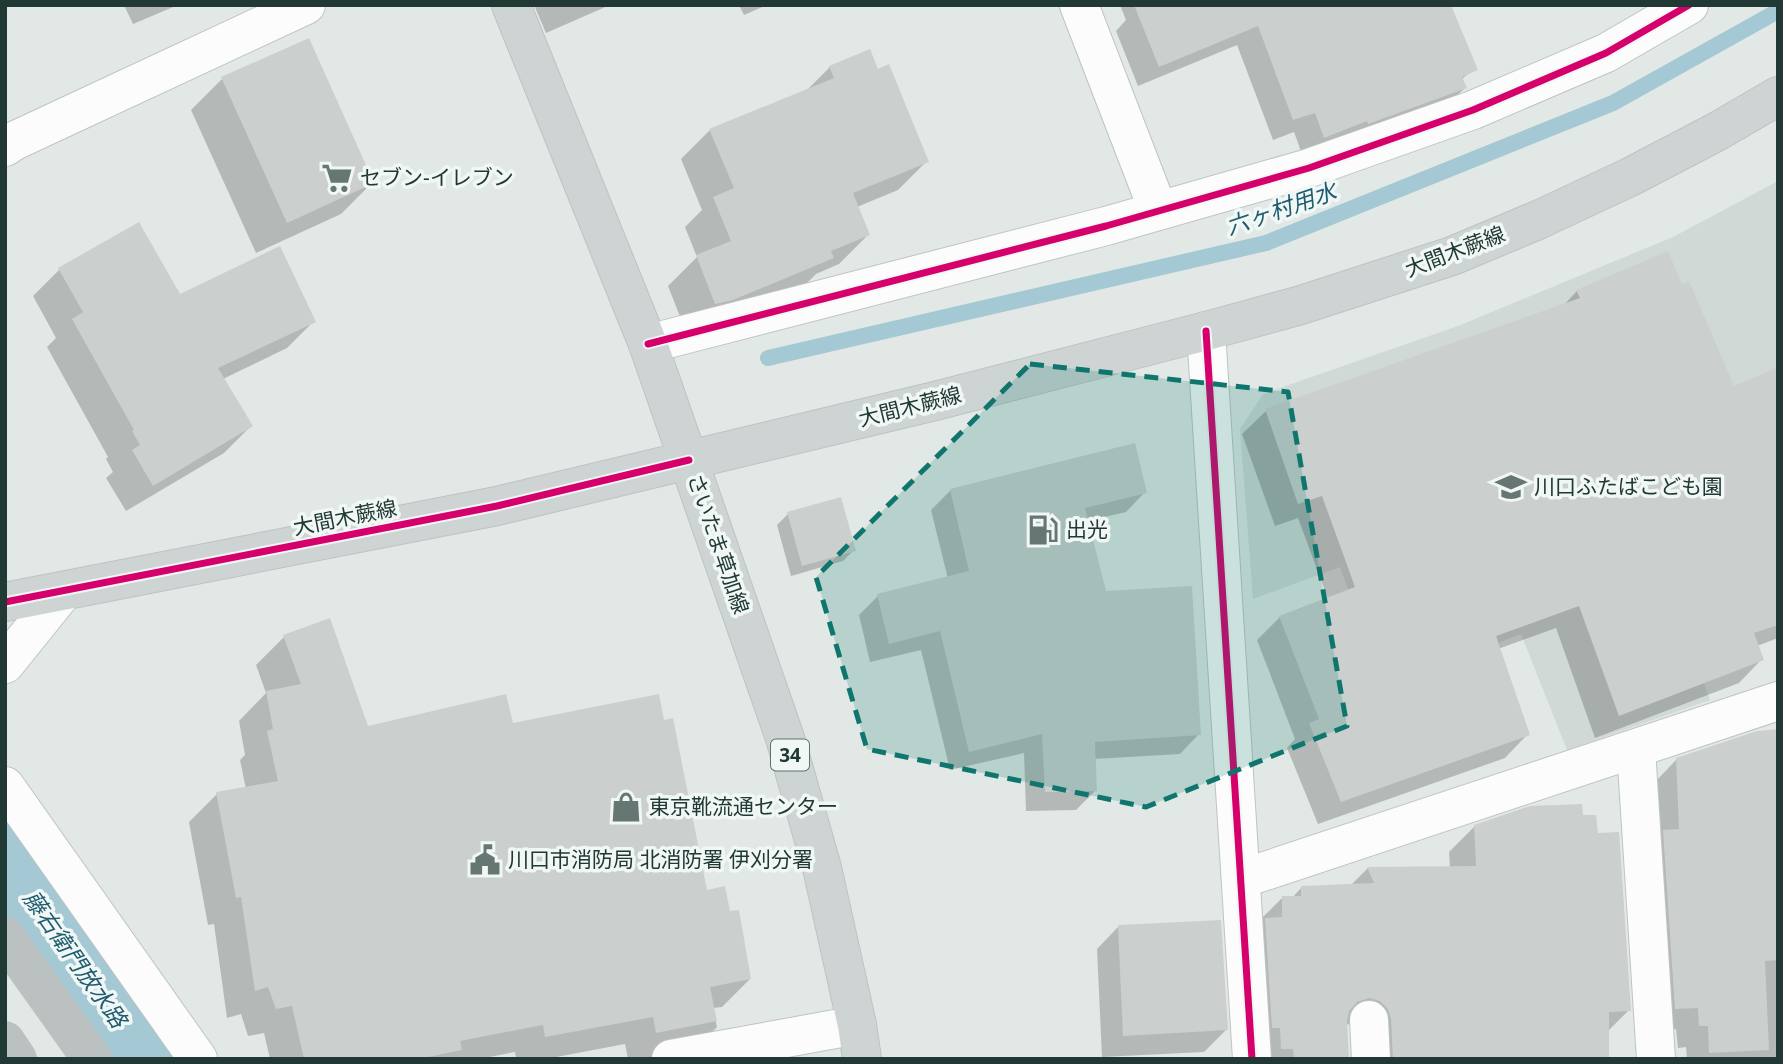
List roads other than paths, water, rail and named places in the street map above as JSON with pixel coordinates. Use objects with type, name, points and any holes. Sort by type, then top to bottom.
[{"type":"highway","points":[[5,937],[92,1059]]},
{"type":"highway","points":[[5,1041],[18,1059]]},
{"type":"main road","name":"さいたま草加線","points":[[511,5],[648,344],[785,738],[822,869],[859,1042]]},
{"type":"main road","name":"大間木蕨線","points":[[5,602],[497,506],[935,401],[1301,305],[1452,256],[1538,220],[1630,177],[1778,96]]},
{"type":"street","points":[[5,147],[306,5]]},
{"type":"street","points":[[1079,5],[1158,211]]},
{"type":"street","points":[[648,344],[1106,226],[1309,169],[1473,110],[1606,53],[1689,5]]},
{"type":"street","points":[[1206,331],[1252,1059]]},
{"type":"street","points":[[5,664],[63,592]]},
{"type":"street","points":[[1241,879],[1778,701]]},
{"type":"street","points":[[1636,749],[1656,1059]]},
{"type":"street","points":[[5,786],[198,1059]]},
{"type":"street","points":[[1369,1020],[1371,1059]]},
{"type":"street","points":[[671,1059],[859,1042]]},
{"type":"waterway","name":"六ヶ村用水","points":[[768,358],[1266,243],[1613,103],[1778,11]]},
{"type":"waterway","name":"藤右衛門放水路","points":[[5,858],[144,1059]]},
{"type":"place","name":"セブン-イレブン","points":[[337,178]]},
{"type":"place","name":"川口ふたばこども園","points":[[1511,487]]},
{"type":"place","name":"出光","points":[[1043,530]]},
{"type":"place","name":"東京靴流通センター","points":[[626,807]]},
{"type":"place","name":"川口市消防局 北消防署 伊刈分署","points":[[485,860]]}]
